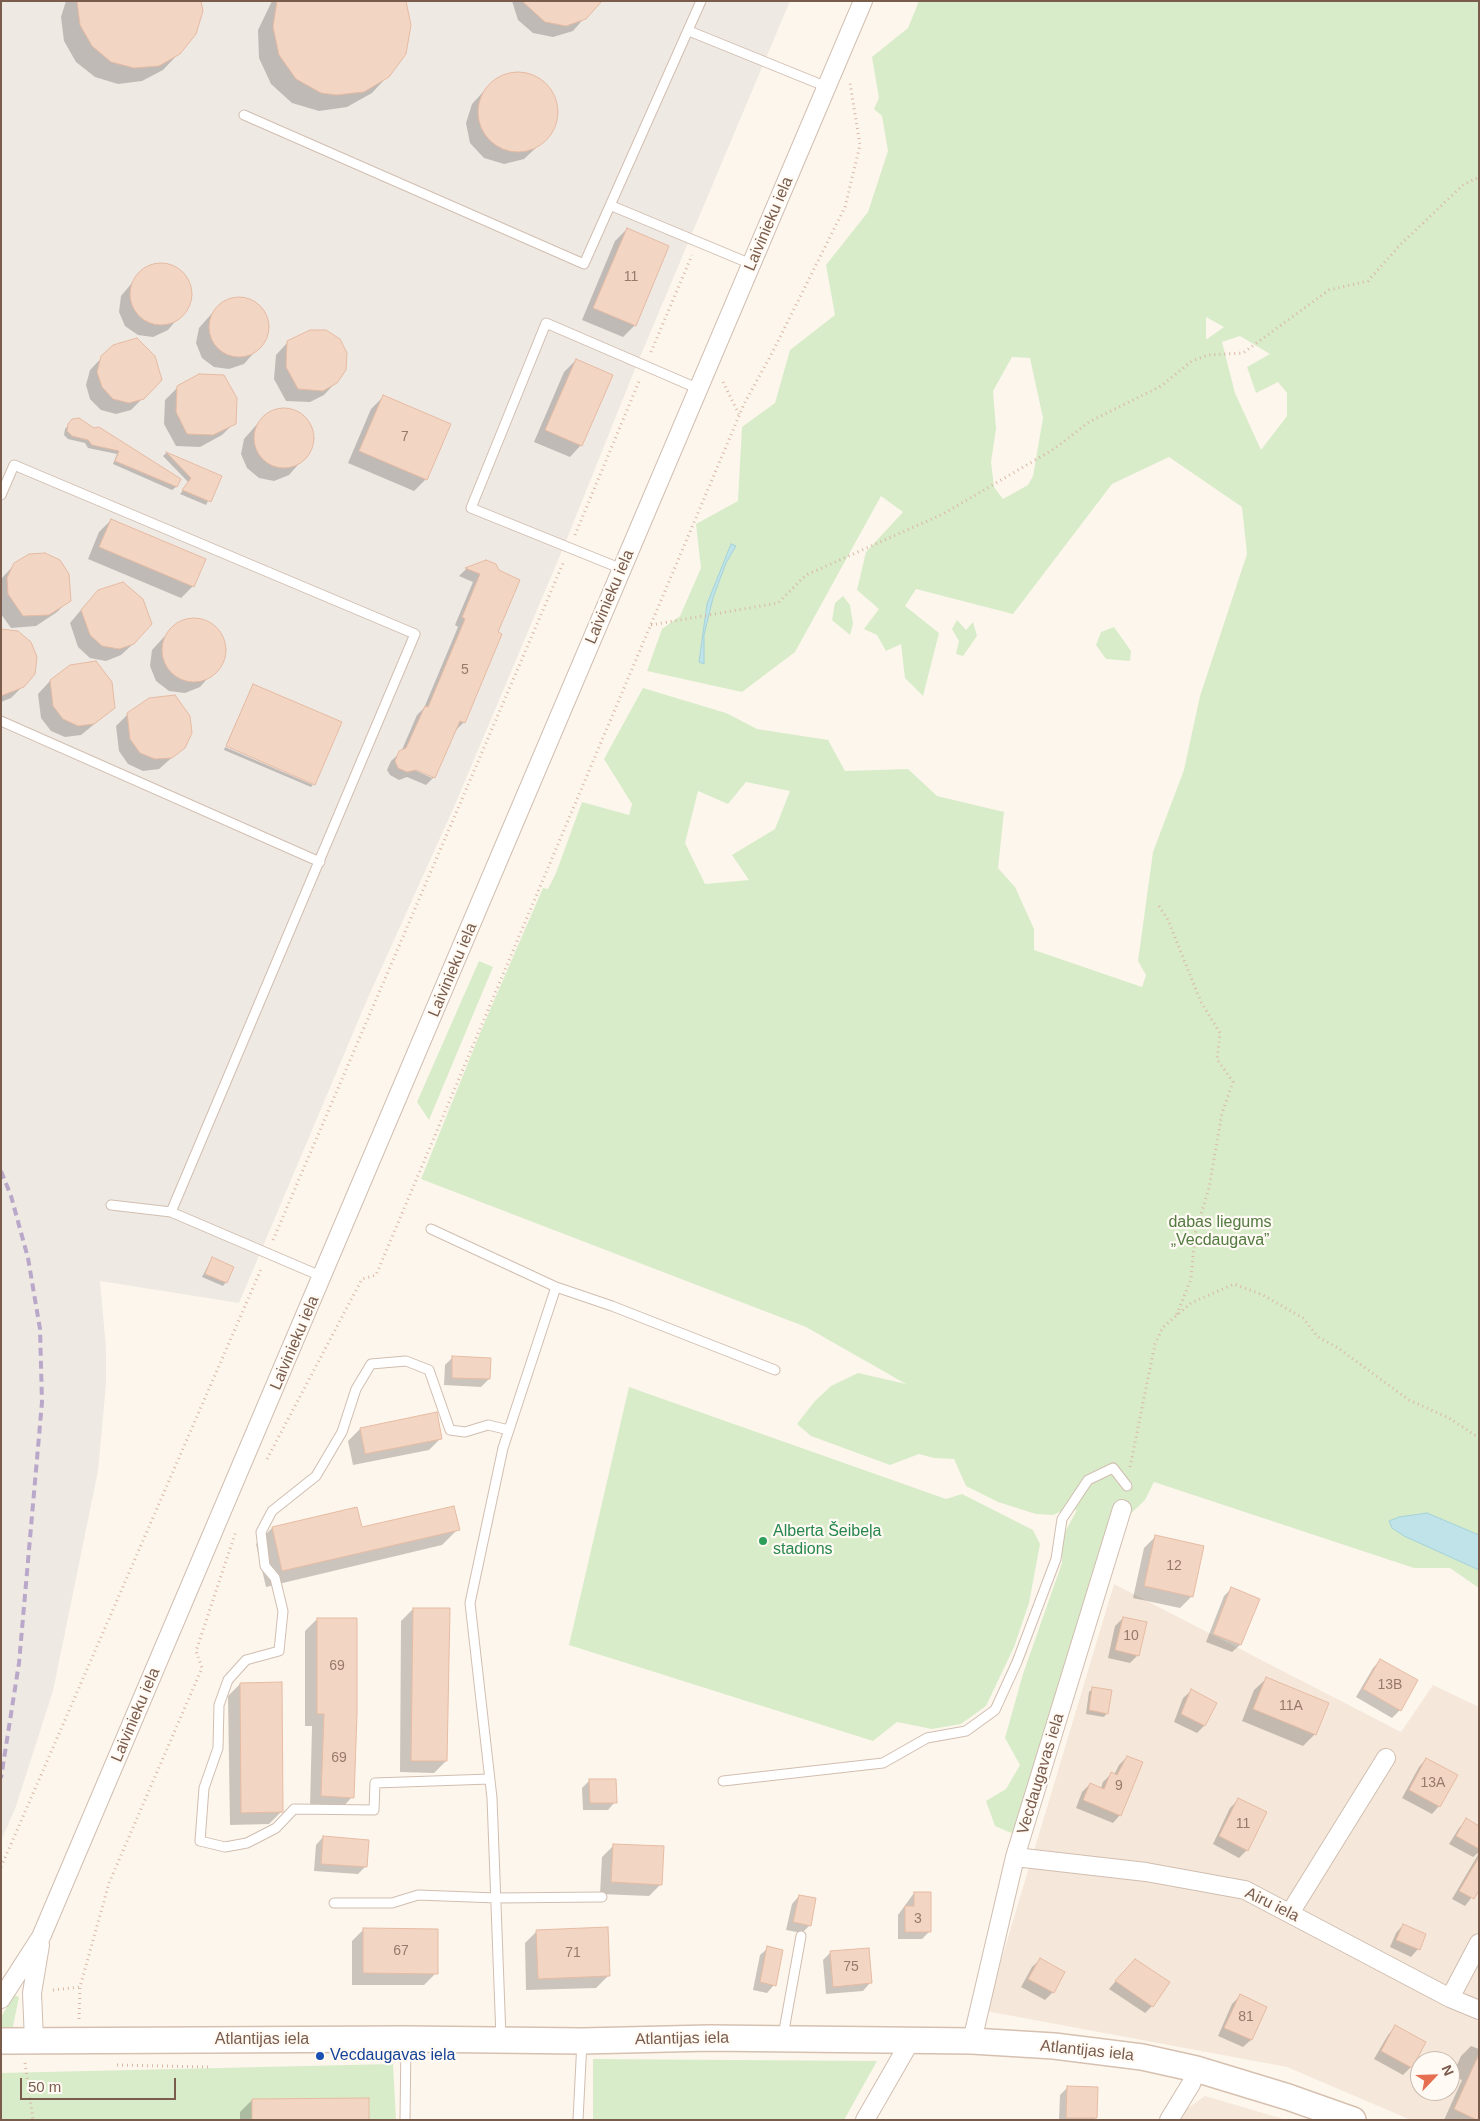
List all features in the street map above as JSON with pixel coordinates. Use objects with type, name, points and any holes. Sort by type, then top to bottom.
[{"type":"main road","name":"Atlantijas iela","points":[[20,2041],[406,2039],[972,2041],[1054,2046],[1132,2055],[1196,2069],[1288,2097],[1353,2120]]},
{"type":"street","name":"Laivinieku iela","points":[[1,1999],[41,1938],[863,1]]},
{"type":"street","name":"Vecdaugavas iela","points":[[972,2041],[1015,1857],[1122,1509]]},
{"type":"street","points":[[1290,1913],[1386,1758]]},
{"type":"street","name":"Airu iela","points":[[1015,1857],[1146,1872],[1245,1890],[1450,1998],[1479,2010]]},
{"type":"street","name":"Laivinieku iela","points":[[20,2041],[32,1993],[41,1938]]},
{"type":"street","points":[[1450,1998],[1479,1943]]},
{"type":"street","points":[[865,2120],[911,2040]]},
{"type":"street","points":[[1169,2120],[1191,2084],[1196,2069]]},
{"type":"lane","points":[[244,115],[584,264],[612,206],[701,1]]},
{"type":"lane","points":[[689,31],[826,87]]},
{"type":"lane","points":[[612,206],[751,264]]},
{"type":"lane","points":[[622,569],[471,508],[546,323],[699,389]]},
{"type":"lane","points":[[1,495],[14,465],[414,634],[320,862],[171,1212]]},
{"type":"lane","points":[[1,721],[320,862]]},
{"type":"lane","points":[[111,1205],[171,1212],[323,1277]]},
{"type":"lane","points":[[431,1229],[556,1287],[612,1306],[775,1370]]},
{"type":"lane","points":[[501,2040],[490,1779],[470,1603],[503,1448],[556,1287]]},
{"type":"lane","points":[[490,1779],[375,1783],[374,1810],[294,1809],[276,1828],[247,1842],[225,1847],[200,1841],[204,1788],[218,1748],[219,1706],[228,1680],[246,1660],[279,1652],[283,1611],[275,1578],[265,1566],[261,1532],[272,1511],[316,1476],[342,1432],[356,1389],[371,1364],[406,1361],[428,1370],[450,1430],[465,1432],[488,1425],[509,1430]]},
{"type":"lane","points":[[724,1781],[882,1763],[927,1738],[966,1731],[995,1710],[1017,1662],[1056,1559],[1062,1519],[1088,1480],[1113,1468],[1127,1486]]},
{"type":"lane","points":[[334,1903],[392,1903],[418,1895],[496,1898],[602,1897]]},
{"type":"lane","points":[[783,2039],[801,1936]]},
{"type":"lane","points":[[405,2120],[406,2039]]},
{"type":"lane","points":[[578,2120],[582,2041]]},
{"type":"path","points":[[262,1467],[362,1279],[376,1275],[739,415],[844,208],[860,145],[844,45]]},
{"type":"path","points":[[650,625],[778,603],[806,575],[943,514],[1054,449],[1089,422],[1162,386],[1192,360],[1208,355],[1243,353],[1329,290],[1368,280],[1400,245],[1463,186],[1479,177]]},
{"type":"path","points":[[1,1867],[268,1254],[570,548],[697,243]]},
{"type":"path","points":[[712,358],[739,415]]},
{"type":"path","points":[[1159,906],[1168,920],[1201,1002],[1220,1033],[1217,1059],[1233,1082],[1222,1113],[1209,1188],[1195,1234],[1191,1278],[1176,1316]]},
{"type":"path","points":[[1127,1486],[1155,1344],[1163,1327],[1191,1303],[1234,1284],[1263,1295],[1303,1318],[1318,1337],[1338,1348],[1409,1400],[1449,1418],[1479,1438]]},
{"type":"path","points":[[78,2042],[80,1987],[109,1884],[202,1668],[196,1651],[236,1530]]},
{"type":"path","points":[[53,1990],[80,1987]]},
{"type":"path","points":[[20,2041],[33,2120]]},
{"type":"shaded area","points":[[1,1],[790,1],[637,364],[564,546],[454,807],[367,1000],[239,1303],[100,1281],[106,1348],[106,1384],[98,1471],[53,1691],[15,1809],[1,1841]]},
{"type":"shaded area","points":[[1114,1584],[1401,1732],[1433,1685],[1479,1707],[1479,2120],[1411,2120],[1287,2067],[986,2011]]},
{"type":"shaded area","points":[[1205,2096],[1287,2120],[1171,2120]]},
{"type":"green space","name":"dabas liegums „Vecdaugava”","points":[[919,1],[1479,1],[1479,1588],[1450,1568],[1414,1568],[1154,1482],[1145,1500],[1122,1522],[1081,1609],[1083,1623],[1018,1828],[1011,1833],[995,1826],[986,1801],[1006,1789],[1020,1765],[1005,1738],[1023,1674],[1062,1563],[1061,1539],[1077,1510],[1062,1511],[1053,1515],[1036,1514],[998,1502],[966,1486],[954,1459],[934,1458],[919,1454],[890,1465],[811,1436],[797,1424],[815,1401],[831,1386],[858,1373],[906,1384],[806,1327],[421,1179],[483,1026],[543,888],[548,889],[556,873],[582,802],[629,815],[632,804],[604,759],[643,688],[726,713],[757,729],[828,740],[845,771],[908,769],[937,796],[1004,812],[998,868],[1015,887],[1034,929],[1034,950],[1142,987],[1146,975],[1138,961],[1153,852],[1184,770],[1200,696],[1247,554],[1242,507],[1169,457],[1112,484],[1013,614],[916,589],[905,606],[939,633],[923,696],[905,678],[901,644],[886,651],[877,635],[864,629],[879,609],[857,590],[866,552],[903,512],[881,496],[795,652],[742,692],[647,671],[662,629],[680,616],[701,568],[696,524],[738,501],[742,427],[775,403],[790,350],[835,315],[826,265],[868,212],[888,151],[882,116],[874,109],[879,98],[872,57],[908,28]],"holes":[[[1206,317],[1224,327],[1206,339]],[[1240,336],[1270,354],[1247,367],[1256,393],[1278,382],[1287,393],[1287,416],[1261,450],[1235,393],[1222,342]],[[1012,357],[1030,358],[1043,418],[1033,476],[1028,485],[1003,499],[994,487],[991,462],[996,429],[993,391]],[[746,782],[790,791],[775,829],[732,855],[749,880],[705,884],[685,843],[698,791],[728,804]]]},
{"type":"green space","points":[[843,596],[850,605],[853,624],[850,635],[832,620],[835,603]]},
{"type":"green space","points":[[957,620],[966,630],[973,622],[977,636],[963,656],[956,654],[959,641],[952,629]]},
{"type":"green space","points":[[1114,627],[1131,651],[1130,661],[1106,659],[1096,645],[1101,632]]},
{"type":"green space","points":[[479,961],[493,967],[429,1120],[417,1102]]},
{"type":"green space","name":"Alberta Šeibeļa stadions","points":[[629,1387],[946,1499],[962,1494],[1033,1530],[1040,1544],[1029,1603],[1014,1647],[986,1706],[961,1724],[932,1729],[897,1722],[873,1741],[569,1645]]},
{"type":"green space","points":[[14,1995],[19,1997],[12,2031],[1,2031],[1,2017]]},
{"type":"green space","points":[[593,2059],[877,2061],[844,2120],[593,2120]]},
{"type":"green space","points":[[393,2064],[396,2120],[1,2120],[1,2073]]},
{"type":"water","points":[[731,544],[736,546],[726,563],[713,598],[704,635],[704,664],[699,662],[707,604]]},
{"type":"water","points":[[1427,1513],[1479,1535],[1479,1570],[1404,1536],[1392,1528],[1389,1521],[1399,1517]]},
{"type":"building","points":[[77,1],[201,1],[203,11],[196,34],[180,54],[159,66],[134,68],[111,62],[92,46],[80,25]]},
{"type":"building","points":[[277,1],[406,1],[411,25],[406,54],[389,77],[364,92],[336,95],[321,93],[296,79],[279,55],[273,27]]},
{"type":"building","points":[[522,1],[602,1],[586,19],[566,26],[545,22]]},
{"type":"building","points":[[518,72],[533,75],[546,84],[555,97],[558,112],[555,127],[546,140],[533,149],[518,152],[503,149],[490,140],[481,127],[478,112],[481,97],[490,84],[503,75]]},
{"type":"building","points":[[627,228],[669,246],[636,326],[593,308]]},
{"type":"building","points":[[161,263],[173,266],[183,272],[189,282],[192,294],[189,306],[183,316],[173,322],[161,325],[149,322],[139,316],[133,306],[130,294],[133,282],[139,272],[149,266]]},
{"type":"building","points":[[233,297],[245,297],[261,305],[267,315],[269,327],[267,339],[261,349],[245,357],[233,357],[217,349],[209,333],[209,321],[217,305]]},
{"type":"building","points":[[310,330],[326,330],[340,339],[347,353],[346,370],[337,383],[323,391],[298,389],[286,367],[287,341]]},
{"type":"building","points":[[137,338],[155,356],[162,380],[144,399],[129,403],[113,399],[102,387],[97,372],[101,356],[113,345]]},
{"type":"building","points":[[576,359],[613,375],[582,446],[545,430]]},
{"type":"building","points":[[199,374],[224,375],[237,398],[236,424],[213,435],[187,434],[176,412],[177,386]]},
{"type":"building","points":[[383,395],[451,424],[427,480],[359,451]]},
{"type":"building","points":[[278,408],[290,408],[301,413],[309,421],[314,432],[312,450],[301,463],[290,468],[278,468],[267,463],[259,455],[254,444],[254,432],[259,421],[267,413]]},
{"type":"building","points":[[79,418],[94,428],[99,427],[181,479],[177,487],[115,461],[119,451],[92,445],[88,440],[72,436],[67,431],[68,424],[72,419]]},
{"type":"building","points":[[166,452],[222,476],[211,502],[182,490],[191,478]]},
{"type":"building","points":[[111,519],[206,559],[194,587],[99,547]]},
{"type":"building","points":[[45,553],[60,560],[69,574],[71,601],[49,615],[23,616],[8,594],[7,578],[14,563],[29,554]]},
{"type":"building","points":[[486,560],[496,564],[499,570],[520,580],[498,632],[502,634],[465,723],[460,721],[435,778],[416,770],[407,772],[398,768],[395,761],[399,751],[406,748],[425,706],[428,707],[465,619],[462,617],[480,574],[465,568]]},
{"type":"building","points":[[123,582],[143,599],[152,624],[134,644],[119,649],[102,646],[90,635],[81,610],[98,590]]},
{"type":"building","points":[[194,618],[212,624],[220,632],[226,650],[220,668],[212,676],[194,682],[176,676],[168,668],[162,650],[168,632],[176,624]]},
{"type":"building","points":[[1,629],[18,631],[31,642],[37,657],[35,674],[24,687],[1,696]]},
{"type":"building","points":[[96,661],[112,682],[115,708],[94,724],[78,726],[63,719],[53,706],[50,680],[70,665]]},
{"type":"building","points":[[253,684],[342,722],[315,785],[226,746]]},
{"type":"building","points":[[175,695],[190,716],[192,733],[185,748],[172,758],[155,759],[140,753],[130,739],[127,713],[149,698]]},
{"type":"building","points":[[212,1257],[234,1267],[227,1283],[205,1274]]},
{"type":"building","points":[[452,1356],[491,1358],[490,1379],[452,1378]]},
{"type":"building","points":[[437,1412],[442,1439],[365,1454],[360,1428]]},
{"type":"building","points":[[454,1506],[460,1530],[282,1571],[272,1527],[357,1507],[362,1527]]},
{"type":"building","points":[[1155,1535],[1204,1546],[1193,1597],[1144,1586]]},
{"type":"building","points":[[1231,1587],[1260,1599],[1241,1645],[1213,1634]]},
{"type":"building","points":[[413,1608],[450,1608],[447,1761],[411,1761]]},
{"type":"building","points":[[1123,1617],[1147,1622],[1139,1656],[1115,1650]]},
{"type":"building","points":[[317,1618],[357,1618],[357,1714],[354,1798],[321,1796],[324,1714],[317,1714]]},
{"type":"building","points":[[1380,1659],[1418,1680],[1401,1711],[1363,1689]]},
{"type":"building","points":[[1266,1677],[1329,1703],[1316,1735],[1253,1709]]},
{"type":"building","points":[[282,1682],[283,1812],[241,1813],[240,1683]]},
{"type":"building","points":[[1092,1687],[1112,1690],[1108,1714],[1089,1710]]},
{"type":"building","points":[[1191,1689],[1217,1703],[1205,1726],[1181,1714]]},
{"type":"building","points":[[1127,1756],[1143,1762],[1121,1816],[1083,1800],[1090,1783],[1104,1789],[1111,1772],[1117,1775]]},
{"type":"building","points":[[1426,1758],[1458,1775],[1440,1807],[1409,1790]]},
{"type":"building","points":[[589,1779],[616,1779],[617,1803],[590,1803]]},
{"type":"building","points":[[1238,1798],[1267,1812],[1248,1851],[1219,1836]]},
{"type":"building","points":[[1466,1818],[1479,1826],[1479,1849],[1456,1836]]},
{"type":"building","points":[[323,1836],[369,1840],[367,1867],[321,1864]]},
{"type":"building","points":[[613,1844],[664,1846],[662,1885],[611,1882]]},
{"type":"building","points":[[1479,1857],[1479,1890],[1474,1899],[1459,1891]]},
{"type":"building","points":[[914,1892],[931,1892],[931,1932],[905,1932],[905,1906],[914,1906]]},
{"type":"building","points":[[799,1895],[816,1898],[811,1926],[793,1922]]},
{"type":"building","points":[[1403,1924],[1426,1934],[1420,1950],[1396,1940]]},
{"type":"building","points":[[608,1927],[610,1976],[538,1979],[536,1930]]},
{"type":"building","points":[[363,1928],[438,1929],[438,1974],[363,1973]]},
{"type":"building","points":[[767,1946],[783,1950],[776,1986],[760,1982]]},
{"type":"building","points":[[869,1948],[872,1983],[833,1987],[830,1951]]},
{"type":"building","points":[[1040,1958],[1065,1972],[1054,1993],[1028,1979]]},
{"type":"building","points":[[1135,1959],[1170,1982],[1153,2007],[1115,1981]]},
{"type":"building","points":[[1240,1994],[1267,2007],[1252,2040],[1224,2028]]},
{"type":"building","points":[[1395,2025],[1426,2042],[1421,2051],[1410,2051],[1410,2067],[1381,2051]]},
{"type":"building","points":[[1479,2054],[1479,2120],[1454,2109],[1458,2101],[1460,2101],[1460,2096]]},
{"type":"building","points":[[1067,2086],[1098,2087],[1097,2118],[1066,2118]]},
{"type":"building","points":[[369,2098],[369,2120],[252,2120],[252,2099]]},
{"type":"railway","points":[[1,1171],[11,1196],[28,1258],[40,1329],[42,1402],[19,1663],[1,1778]]},
{"type":"place","name":"Alberta Šeibeļa stadions","points":[[763,1541]]},
{"type":"place","name":"Vecdaugavas iela","points":[[320,2056]]}]
